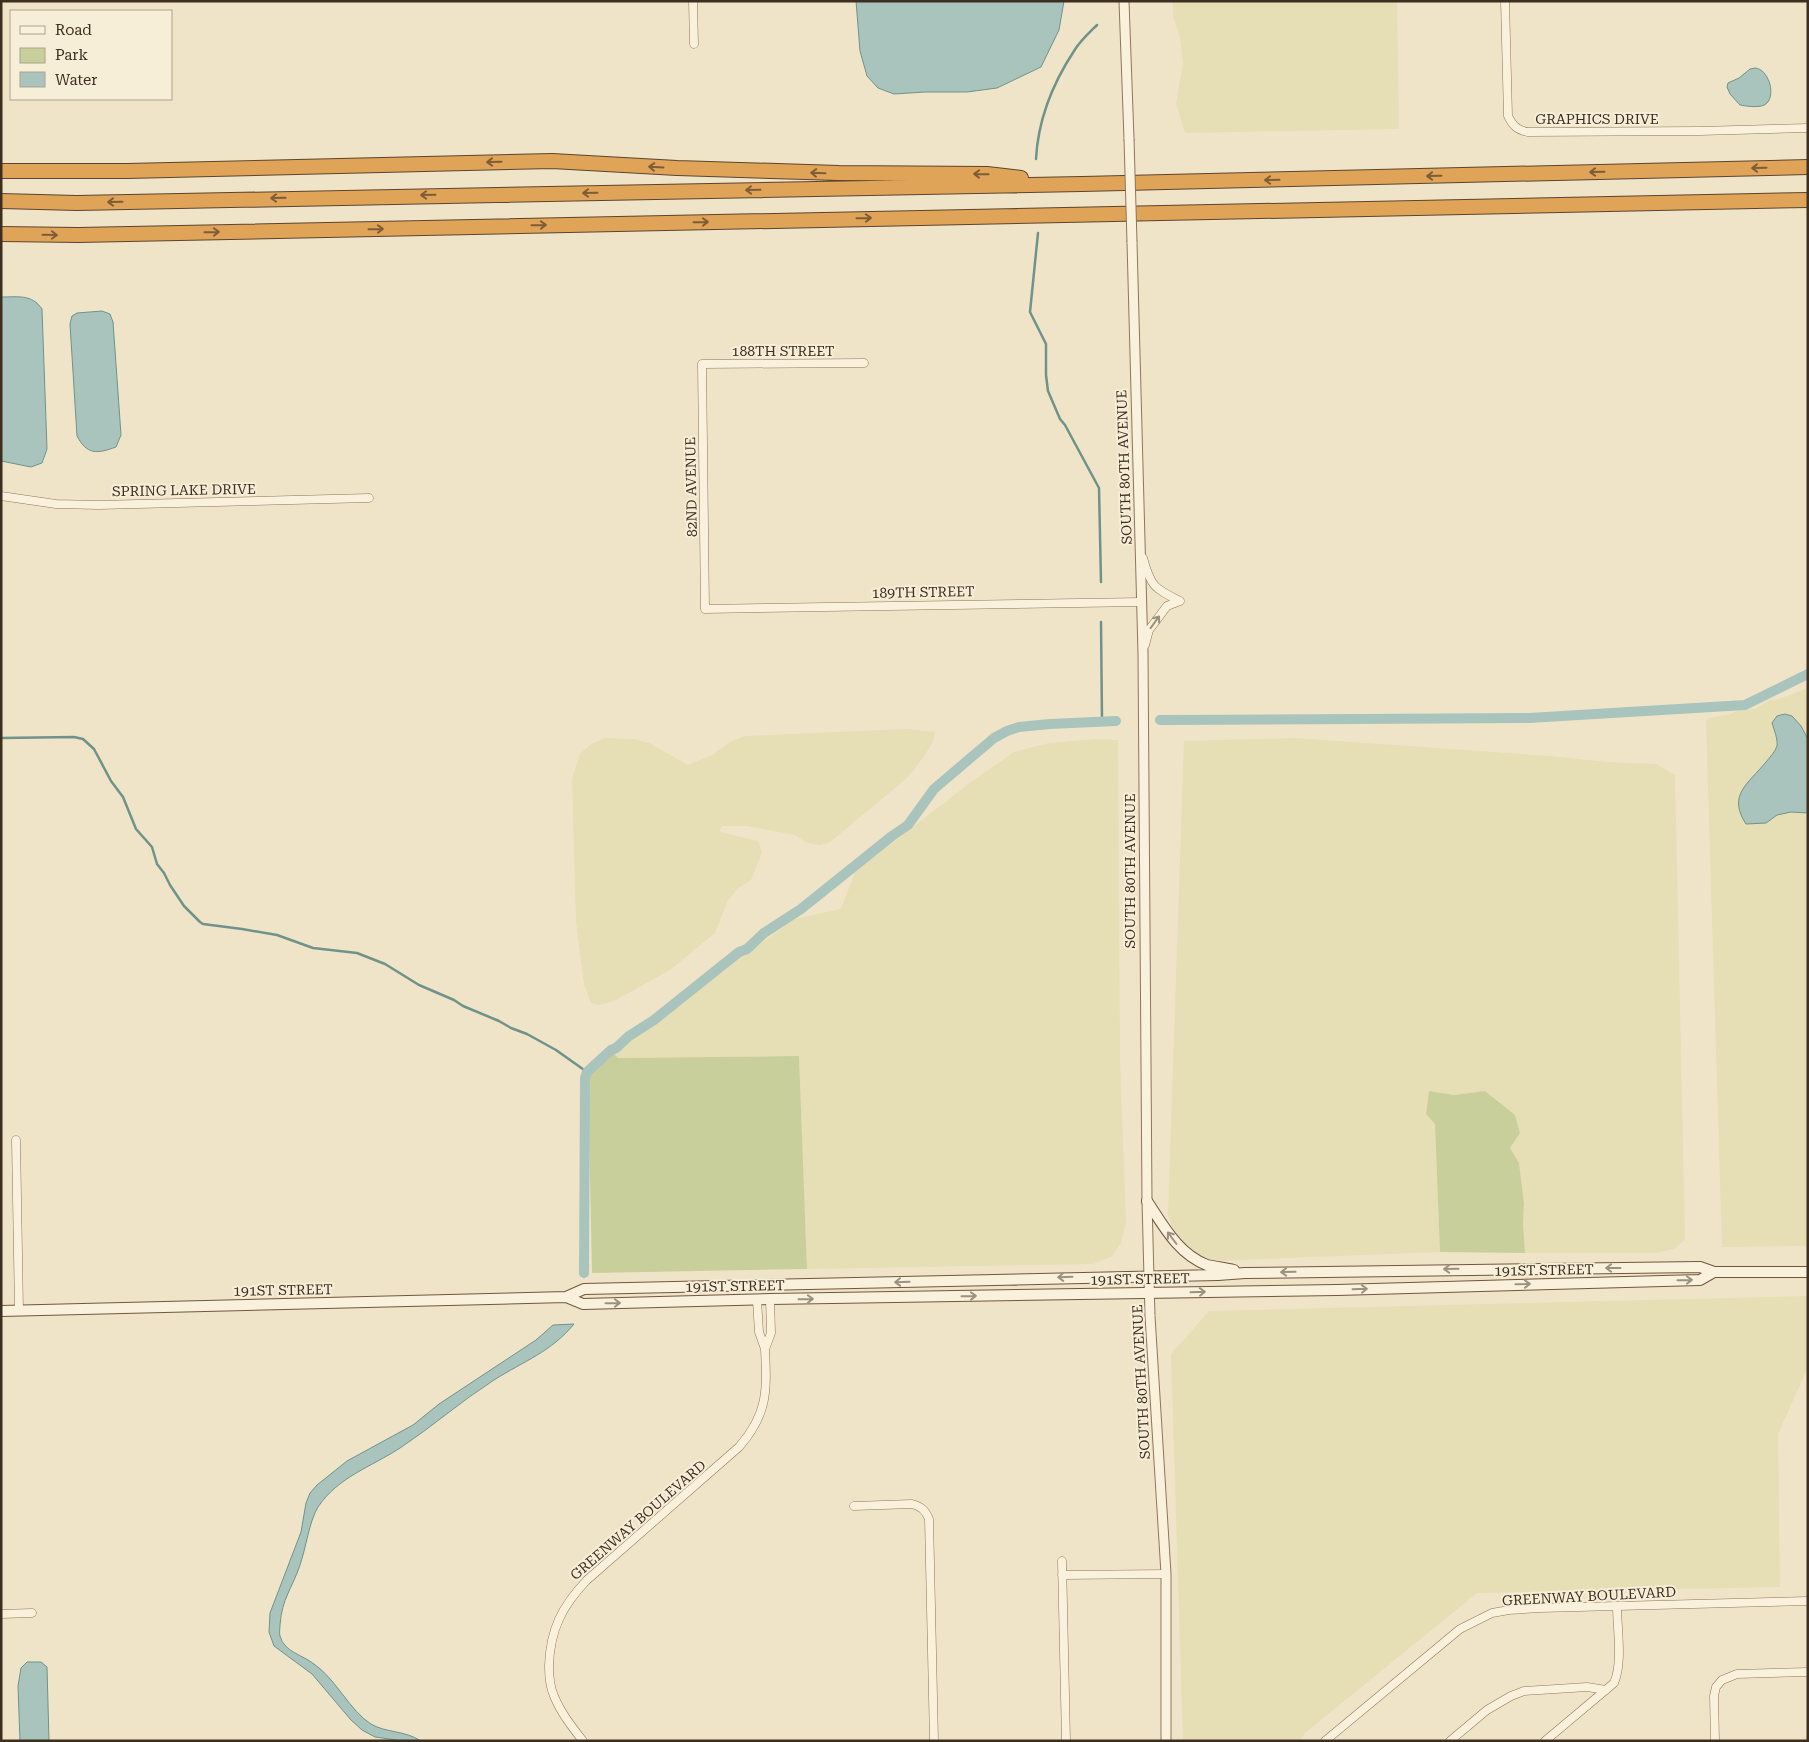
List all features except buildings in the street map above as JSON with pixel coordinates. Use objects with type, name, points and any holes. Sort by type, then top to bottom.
[{"type":"highway","points":[[1,171],[127,171],[552,161],[677,168],[839,173],[987,174],[1082,184]]},
{"type":"highway","points":[[1,202],[78,203],[1082,184],[1808,167]]},
{"type":"highway","points":[[1,234],[78,235],[1808,200]]},
{"type":"main road","points":[[1147,1201],[1178,1246],[1192,1257],[1207,1264],[1245,1273]]},
{"type":"main road","name":"191ST STREET","points":[[1,1311],[566,1297],[584,1290],[1245,1273],[1700,1267],[1714,1272],[1808,1272]]},
{"type":"main road","name":"191ST STREET","points":[[566,1297],[583,1304],[770,1299],[1337,1290],[1700,1280],[1714,1272]]},
{"type":"street","points":[[693,1],[694,44]]},
{"type":"street","name":"SOUTH 80TH AVENUE","points":[[1124,1],[1140,548],[1149,1293],[1166,1574],[1166,1741]]},
{"type":"street","name":"GRAPHICS DRIVE","points":[[1506,1],[1508,116],[1516,128],[1522,131],[1621,132],[1808,128]]},
{"type":"street","name":"188TH STREET","points":[[702,364],[864,363]]},
{"type":"street","name":"82ND AVENUE","points":[[702,364],[706,609]]},
{"type":"street","name":"SPRING LAKE DRIVE","points":[[1,496],[56,504],[99,505],[369,498]]},
{"type":"street","points":[[1140,548],[1148,577],[1152,584],[1160,591],[1180,601],[1166,606],[1149,630],[1142,653]]},
{"type":"street","name":"189TH STREET","points":[[706,609],[1141,602]]},
{"type":"street","points":[[16,1140],[19,1311]]},
{"type":"street","name":"GREENWAY BOULEVARD","points":[[584,1741],[571,1726],[553,1694],[549,1672],[550,1648],[562,1611],[587,1580],[739,1447],[749,1435],[756,1424],[765,1398],[766,1349],[771,1333],[770,1299]]},
{"type":"street","name":"GREENWAY BOULEVARD","points":[[757,1300],[759,1332],[766,1349]]},
{"type":"street","points":[[854,1506],[912,1504],[926,1511],[929,1520],[934,1741]]},
{"type":"street","points":[[1062,1561],[1066,1741]]},
{"type":"street","points":[[1062,1575],[1166,1574]]},
{"type":"street","name":"GREENWAY BOULEVARD","points":[[1325,1741],[1444,1641],[1460,1629],[1492,1613],[1509,1610],[1808,1601]]},
{"type":"street","points":[[1545,1741],[1614,1683],[1617,1676],[1617,1606]]},
{"type":"street","points":[[1,1614],[32,1613]]},
{"type":"street","points":[[1715,1741],[1714,1696],[1716,1687],[1722,1680],[1737,1674],[1808,1672]]},
{"type":"street","points":[[1450,1741],[1487,1710],[1524,1691],[1587,1687],[1606,1690]]},
{"type":"shaded area","points":[[1173,1],[1397,1],[1399,129],[1185,133],[1176,103],[1183,64],[1180,37],[1173,16]]},
{"type":"shaded area","points":[[1808,688],[1808,1246],[1722,1247],[1706,721],[1709,718],[1728,715],[1740,710],[1755,709],[1768,701]]},
{"type":"shaded area","points":[[906,729],[935,732],[933,742],[923,758],[906,779],[830,842],[820,845],[813,844],[805,842],[795,835],[746,826],[722,826],[719,831],[758,841],[762,852],[751,880],[738,888],[728,900],[715,933],[670,970],[614,1001],[599,1005],[591,1003],[584,984],[576,922],[572,779],[580,754],[591,744],[605,738],[634,739],[649,743],[688,765],[712,755],[730,742],[745,736]]},
{"type":"shaded area","points":[[1295,738],[1550,756],[1607,762],[1656,764],[1675,775],[1685,1240],[1674,1249],[1656,1253],[1525,1253],[1524,1203],[1519,1163],[1510,1148],[1520,1133],[1515,1115],[1485,1091],[1454,1095],[1429,1091],[1426,1113],[1435,1123],[1440,1252],[1212,1261],[1188,1250],[1174,1233],[1168,1214],[1184,741]]},
{"type":"shaded area","points":[[1096,739],[1118,740],[1120,1059],[1126,1223],[1121,1243],[1111,1257],[1093,1264],[807,1269],[799,1056],[618,1058],[609,1048],[795,919],[841,909],[855,872],[971,782],[1014,752],[1049,743]]},
{"type":"shaded area","points":[[1808,1296],[1808,1367],[1778,1434],[1780,1587],[1477,1593],[1305,1733],[1300,1741],[1183,1741],[1171,1354],[1209,1311]]},
{"type":"green space","points":[[609,1048],[618,1058],[799,1056],[807,1269],[592,1273],[588,1078],[595,1059]]},
{"type":"green space","points":[[1429,1091],[1454,1095],[1485,1091],[1515,1115],[1520,1133],[1510,1148],[1519,1163],[1524,1203],[1525,1253],[1440,1252],[1435,1124],[1426,1114]]},
{"type":"water","points":[[856,1],[1064,1],[1059,30],[1041,67],[997,88],[967,92],[894,94],[878,88],[867,76],[860,51]]},
{"type":"water","points":[[1755,68],[1764,72],[1767,77],[1771,88],[1770,99],[1762,106],[1740,105],[1730,94],[1727,87],[1728,83],[1739,78],[1750,69]]},
{"type":"water","points":[[1,297],[29,299],[38,304],[42,309],[47,449],[42,463],[31,467],[1,461]]},
{"type":"water","points":[[102,311],[110,314],[113,322],[121,435],[116,447],[98,452],[85,447],[77,436],[70,324],[72,316],[77,313]]},
{"type":"water","points":[[1785,714],[1792,716],[1801,726],[1808,739],[1808,813],[1791,812],[1777,815],[1766,823],[1746,824],[1741,814],[1739,797],[1742,790],[1775,750],[1777,740],[1772,723],[1777,716]]},
{"type":"water","points":[[574,1324],[546,1349],[482,1388],[400,1448],[345,1480],[326,1497],[315,1513],[300,1565],[283,1608],[280,1636],[285,1646],[322,1670],[356,1711],[371,1724],[415,1737],[421,1741],[403,1741],[375,1737],[362,1730],[351,1720],[312,1674],[274,1646],[269,1632],[270,1613],[301,1532],[306,1503],[310,1493],[347,1461],[413,1425],[439,1404],[536,1340],[553,1325]]},
{"type":"water","points":[[27,1662],[41,1662],[47,1667],[49,1741],[20,1741],[18,1686],[21,1668]]},
{"type":"waterway","points":[[1036,159],[1043,116],[1053,89],[1076,47],[1097,25]]},
{"type":"waterway","points":[[1038,233],[1030,312],[1046,344],[1048,391],[1060,419],[1099,488],[1101,582]]},
{"type":"waterway","points":[[1101,622],[1102,721]]},
{"type":"waterway","points":[[1160,720],[1529,718],[1745,705],[1808,674]]},
{"type":"waterway","points":[[584,1273],[585,1078],[587,1072],[629,1036],[654,1020],[739,952],[747,949],[764,933],[801,909],[908,825],[934,789],[994,738],[1019,727],[1116,721]]},
{"type":"waterway","points":[[1,738],[74,737],[83,739],[94,749],[111,781],[123,797],[136,829],[152,847],[157,864],[170,885],[184,906],[203,924],[277,935],[313,948],[357,953],[385,964],[419,985],[454,1000],[463,1006],[527,1034],[556,1050],[587,1072]]}]
